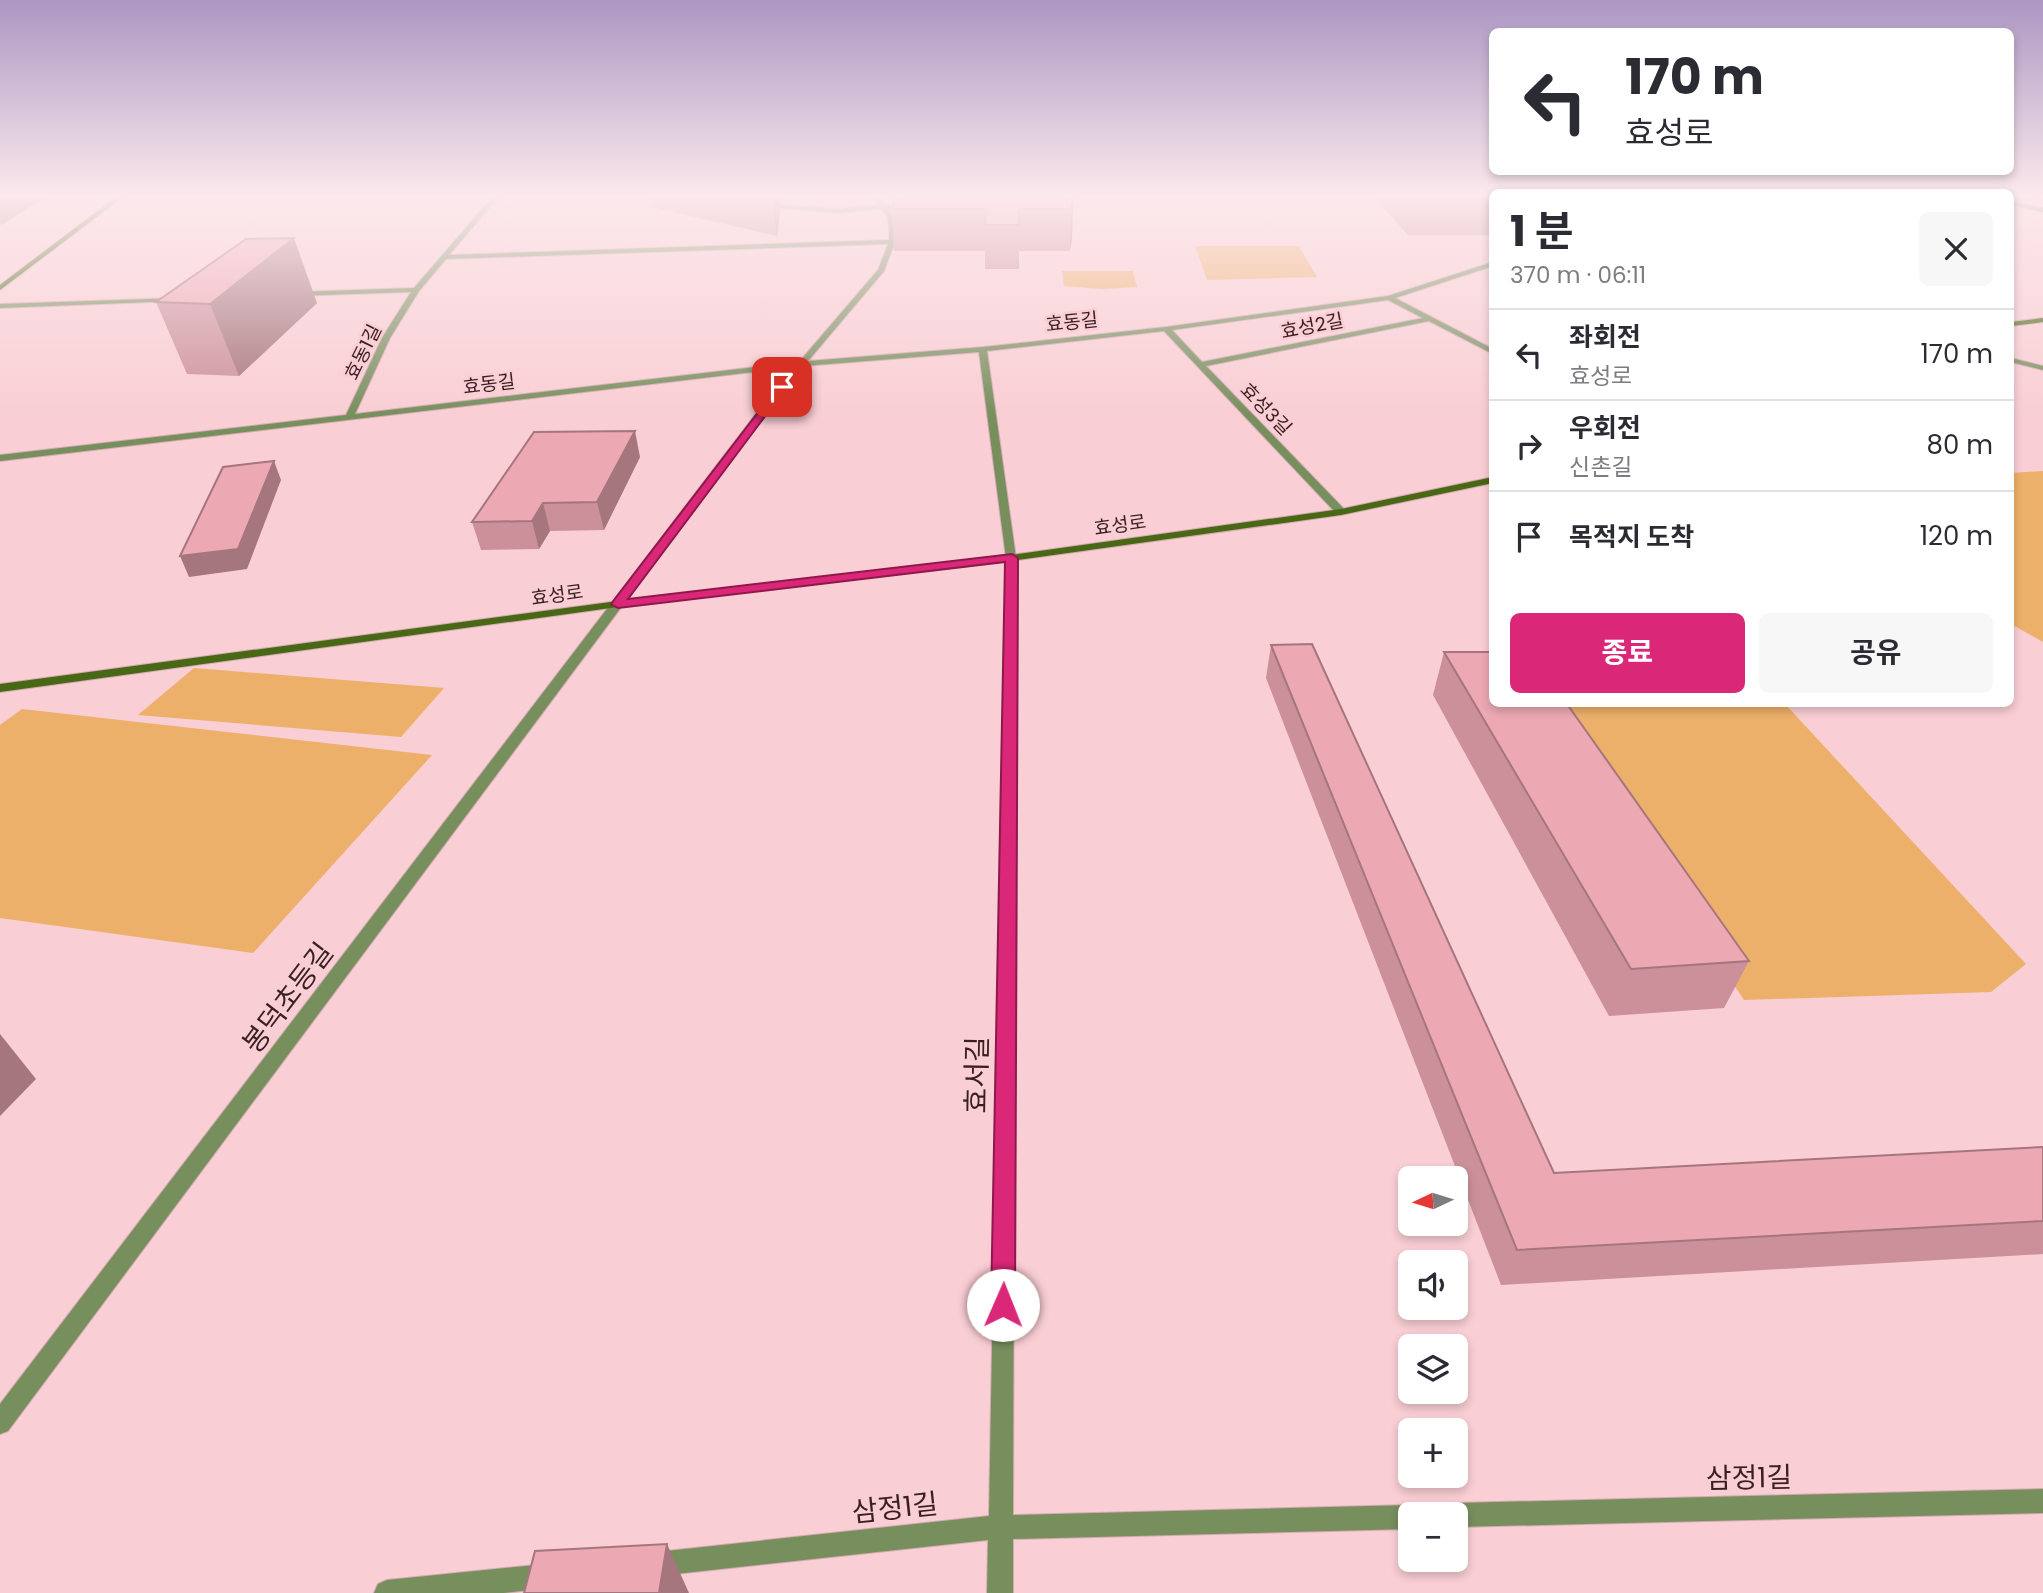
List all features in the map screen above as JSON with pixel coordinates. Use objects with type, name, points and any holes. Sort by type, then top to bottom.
[{"type":"main road","points":[[0,288],[26,268]]},
{"type":"main road","points":[[2014,324],[2043,320]]},
{"type":"main road","name":"효성로","points":[[0,688],[618,604],[1012,558],[1341,512],[1489,481]]},
{"type":"street","name":"효동1길","points":[[349,418],[386,338],[416,290],[435,268]]},
{"type":"street","name":"봉덕초등길","points":[[0,1423],[771,400],[881,268]]},
{"type":"street","name":"효동길","points":[[0,458],[802,364],[983,349],[1166,329],[1389,298],[1480,268]]},
{"type":"street","points":[[284,295],[416,290]]},
{"type":"street","points":[[0,306],[192,298]]},
{"type":"street","points":[[1389,298],[1489,350]]},
{"type":"street","name":"효성2길","points":[[1200,365],[1430,319]]},
{"type":"street","name":"효성3길","points":[[1166,329],[1341,512]]},
{"type":"street","points":[[983,349],[1012,558]]},
{"type":"street","points":[[2014,361],[2043,368]]},
{"type":"street","name":"효서길","points":[[1000,1593],[1012,558]]},
{"type":"street","name":"삼정1길","points":[[1468,1515],[2043,1500]]},
{"type":"street","name":"삼정1길","points":[[632,1567],[1000,1527],[1398,1517]]},
{"type":"street","points":[[387,1593],[564,1574]]},
{"type":"shaded area","points":[[1203,268],[1312,268],[1317,277],[1207,280]]},
{"type":"shaded area","points":[[1062,271],[1133,271],[1137,287],[1102,289],[1064,286]]},
{"type":"shaded area","points":[[2043,471],[2043,642],[2014,626],[2014,473]]},
{"type":"shaded area","points":[[194,668],[444,688],[401,737],[138,715]]},
{"type":"shaded area","points":[[1550,707],[1788,707],[2026,964],[1991,992],[1744,1000]]},
{"type":"shaded area","points":[[22,709],[432,755],[253,953],[0,918],[0,725]]},
{"type":"building","points":[[204,268],[255,268],[210,304],[156,302]]},
{"type":"building","points":[[635,431],[597,502],[543,503],[532,521],[472,522],[534,432]]},
{"type":"building","points":[[274,461],[238,549],[180,556],[223,467]]},
{"type":"building","points":[[1312,644],[1554,1173],[2043,1147],[2043,1221],[1517,1250],[1271,645]]},
{"type":"building","points":[[1444,652],[1489,652],[1489,707],[1569,707],[1749,961],[1631,969]]},
{"type":"building","points":[[667,1544],[659,1593],[524,1593],[535,1551]]},
{"type":"route","points":[[782,387],[618,604],[1012,558],[1003,1305]]}]
